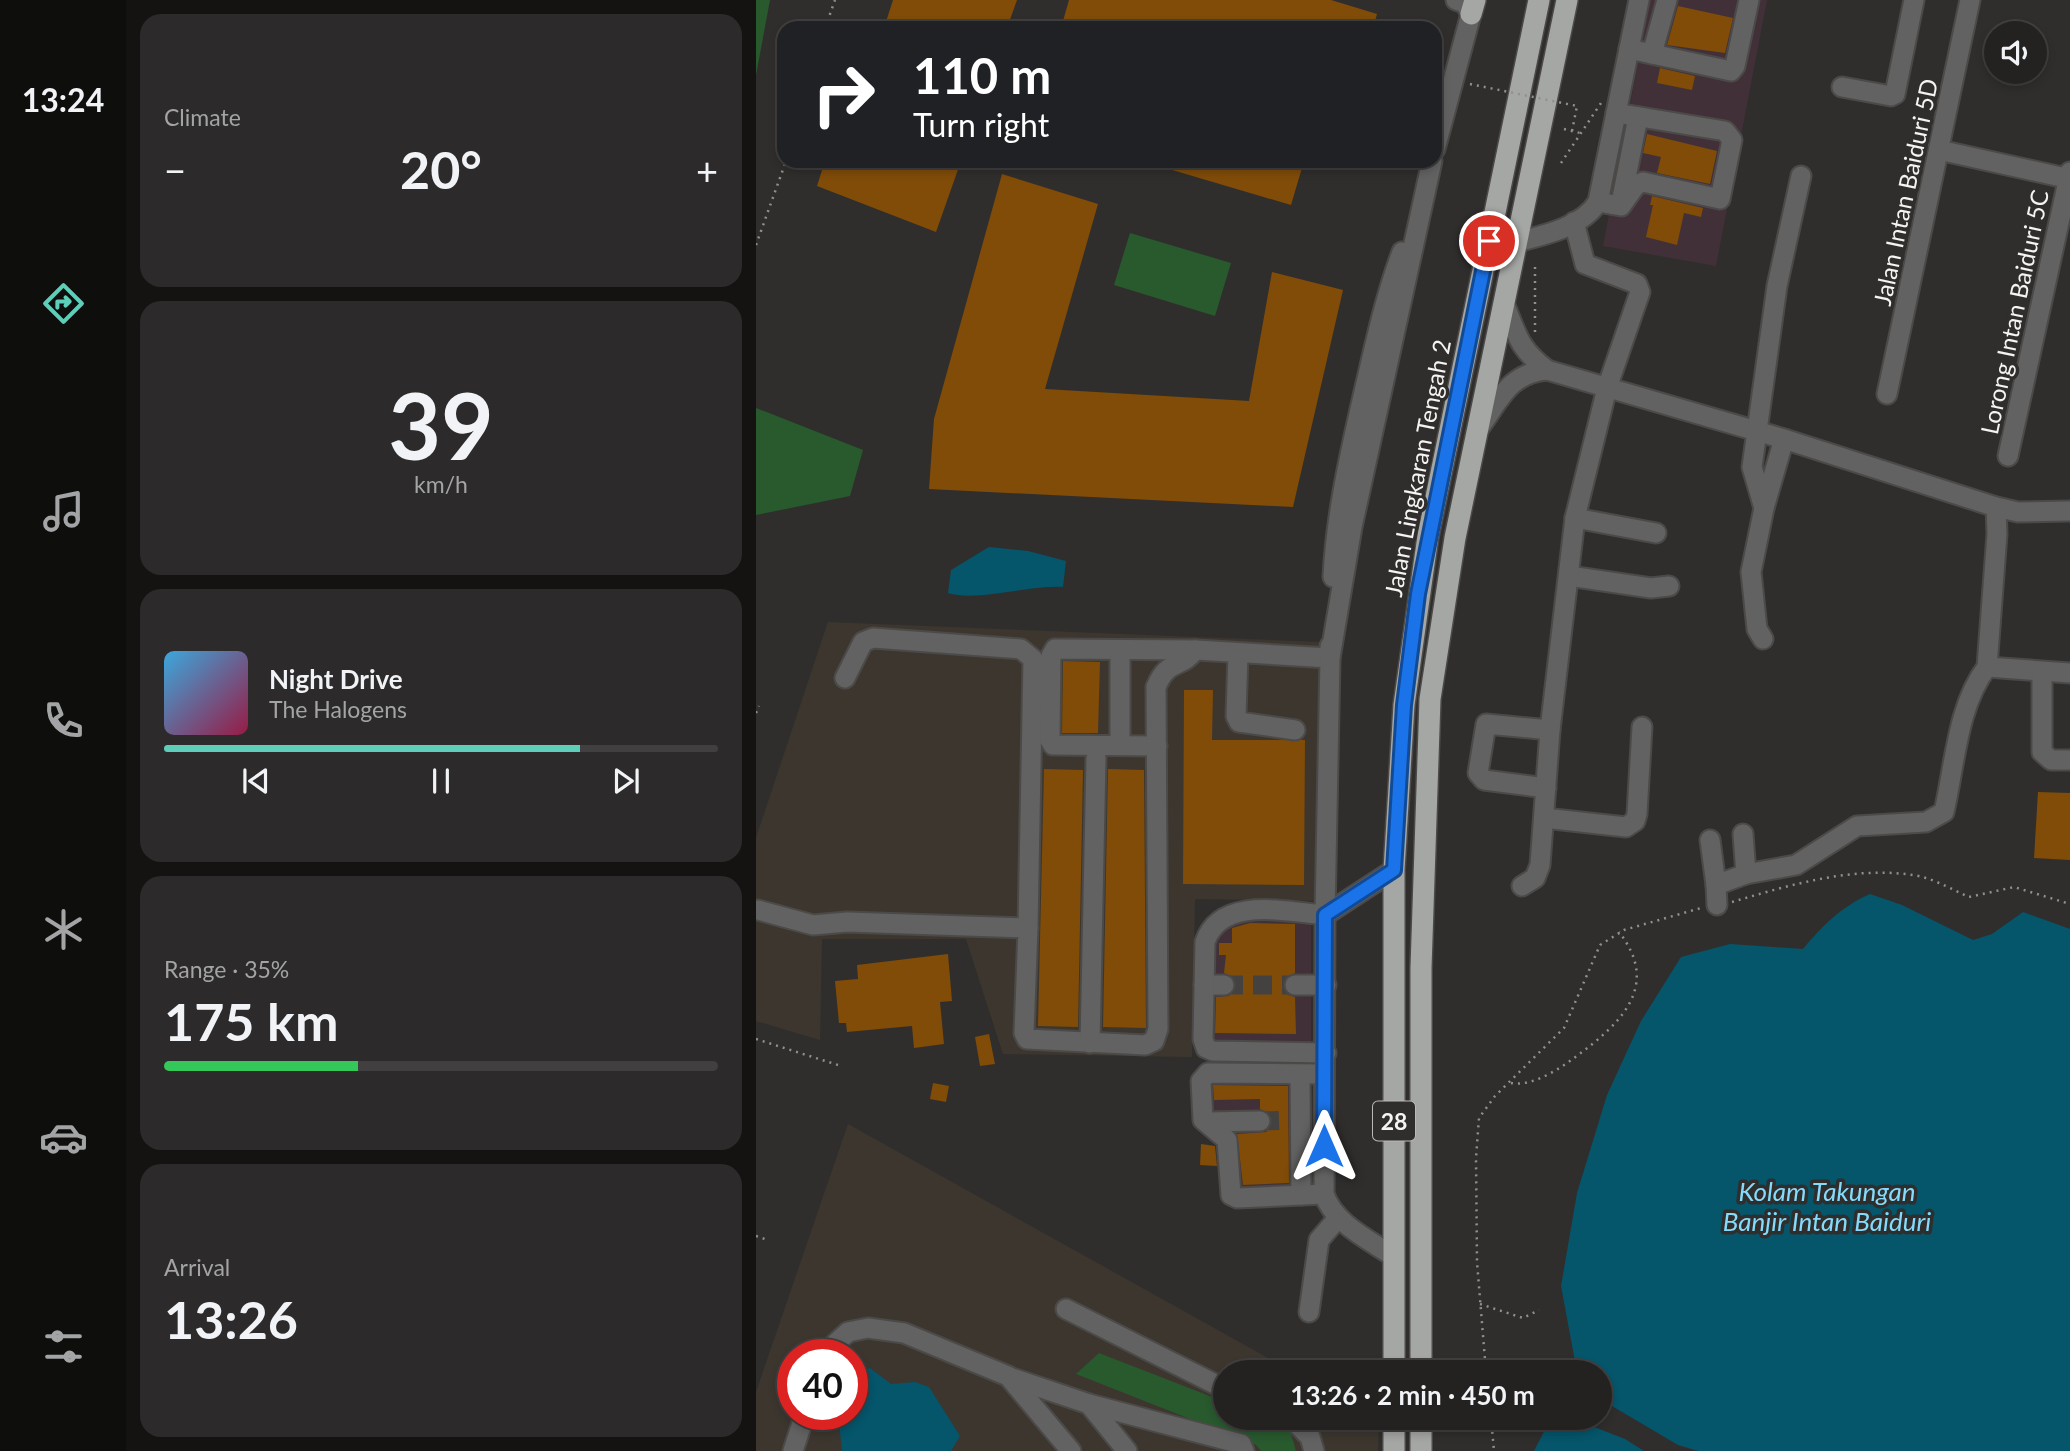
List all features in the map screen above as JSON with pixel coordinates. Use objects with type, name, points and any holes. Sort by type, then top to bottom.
[{"type":"highway","name":"Jalan Lingkaran Tengah 2","points":[[1394,1360],[1394,870],[1404,705],[1418,594],[1538,0]]},
{"type":"highway","name":"Jalan Lingkaran Tengah 2","points":[[1421,1360],[1421,968],[1430,699],[1446,584],[1567,0]]},
{"type":"highway","points":[[1394,1430],[1394,1451]]},
{"type":"highway","points":[[1422,1430],[1422,1451]]},
{"type":"street","points":[[1517,242],[1574,222],[1591,212],[1598,202],[1609,108],[1629,49],[1639,0]]},
{"type":"street","points":[[1652,54],[1667,0]]},
{"type":"street","points":[[1629,49],[1731,71],[1735,66],[1749,0]]},
{"type":"street","points":[[1842,87],[1891,96],[1895,94],[1914,0]]},
{"type":"street","name":"Jalan Intan Baiduri 5D","points":[[1887,394],[1939,150],[1967,1]]},
{"type":"street","points":[[1442,118],[1467,5]]},
{"type":"street","points":[[1609,108],[1639,117],[1726,131],[1732,140],[1720,199],[1643,182],[1636,185],[1621,206]]},
{"type":"street","points":[[1621,206],[1639,117]]},
{"type":"street","points":[[1939,150],[2070,176]]},
{"type":"street","points":[[1394,1257],[1338,1218],[1329,1209],[1324,1194],[1325,915],[1330,658],[1352,527],[1430,168]]},
{"type":"street","points":[[1764,508],[1752,467],[1756,431],[1777,286],[1801,176]]},
{"type":"street","name":"Lorong Intan Baiduri 5C","points":[[2008,456],[2070,176]]},
{"type":"street","points":[[1598,202],[1621,206]]},
{"type":"street","points":[[1522,886],[1539,872],[1550,730],[1576,518],[1607,388],[1640,287],[1585,264],[1574,222]]},
{"type":"street","points":[[1504,303],[1526,354],[1547,370]]},
{"type":"street","points":[[1477,431],[1517,377],[1530,371],[1547,370],[1784,439],[2018,512],[2070,511]]},
{"type":"street","points":[[1763,639],[1757,629],[1751,572],[1764,508],[1784,439]]},
{"type":"street","points":[[1710,840],[1716,895],[1745,874],[1796,865],[1857,827],[1936,818],[1944,812],[1964,717],[1976,681],[1987,667],[1997,534],[1996,506]]},
{"type":"street","points":[[1576,518],[1656,533]]},
{"type":"street","points":[[1569,576],[1651,588],[1670,586]]},
{"type":"street","points":[[845,678],[863,642],[873,638],[1021,649],[1032,659],[1032,759],[1024,1033],[1027,1039],[1035,1041],[1145,1045],[1154,1041],[1158,1029],[1156,687],[1162,673],[1170,666],[1191,657],[1196,650]]},
{"type":"street","points":[[1157,751],[1120,745],[1056,746],[1050,740],[1051,656],[1055,649],[1196,650],[1330,658]]},
{"type":"street","points":[[1119,651],[1120,745]]},
{"type":"street","points":[[1238,654],[1236,716],[1239,722],[1295,730]]},
{"type":"street","points":[[1987,667],[2070,673]]},
{"type":"street","points":[[2042,673],[2042,751],[2050,760],[2070,760]]},
{"type":"street","points":[[1546,788],[1484,780],[1478,773],[1486,724],[1550,730]]},
{"type":"street","points":[[1544,818],[1626,827],[1631,825],[1637,814],[1642,727]]},
{"type":"street","points":[[1032,759],[1096,758],[1157,751]]},
{"type":"street","points":[[1090,1043],[1096,758]]},
{"type":"street","points":[[1743,834],[1745,874]]},
{"type":"street","points":[[1326,1053],[1213,1051],[1206,1048],[1203,1040],[1214,985],[1205,942],[1209,931],[1221,920],[1243,909],[1325,915],[1394,870]]},
{"type":"street","points":[[758,910],[813,925],[847,922],[1028,928]]},
{"type":"street","points":[[1295,985],[1326,985]]},
{"type":"street","points":[[1324,1074],[1208,1073],[1201,1081],[1201,1115],[1227,1140],[1231,1195],[1237,1198],[1324,1194]]},
{"type":"street","points":[[1300,1074],[1297,1120],[1301,1195]]},
{"type":"street","points":[[1206,1122],[1260,1121]]},
{"type":"street","points":[[1309,1312],[1319,1240],[1338,1218]]},
{"type":"street","points":[[1066,1309],[1213,1383]]},
{"type":"street","points":[[840,1339],[848,1332],[867,1328],[904,1333],[1009,1376],[1089,1404],[1241,1444],[1244,1451]]},
{"type":"street","points":[[1009,1376],[1071,1451]]},
{"type":"street","points":[[1089,1404],[1127,1451]]},
{"type":"street","points":[[793,1451],[800,1430]]},
{"type":"street","points":[[1303,1430],[1310,1437],[1314,1451]]},
{"type":"path","points":[[828,21],[835,0]]},
{"type":"path","points":[[1470,84],[1577,106],[1572,131]]},
{"type":"path","points":[[1560,163],[1580,133],[1609,108]]},
{"type":"path","points":[[1564,130],[1580,133]]},
{"type":"path","points":[[756,244],[783,168]]},
{"type":"path","points":[[1526,354],[1535,338],[1535,262]]},
{"type":"path","points":[[756,713],[759,706]]},
{"type":"path","points":[[1485,1360],[1480,1304],[1476,1158],[1479,1118],[1509,1083],[1564,1028],[1600,945],[1619,932],[1716,895],[1862,872],[1915,875],[1969,897],[2014,887],[2070,904]]},
{"type":"path","points":[[1509,1083],[1520,1085],[1565,1065],[1619,1023],[1633,999],[1638,972],[1633,949],[1619,932]]},
{"type":"path","points":[[756,1040],[841,1066]]},
{"type":"path","points":[[756,1236],[768,1240]]},
{"type":"path","points":[[1480,1304],[1523,1318],[1539,1310]]},
{"type":"path","points":[[1492,1430],[1494,1451]]},
{"type":"shaded area","points":[[1650,0],[1767,0],[1716,266],[1603,246]]},
{"type":"shaded area","points":[[828,622],[1320,642],[1314,901],[1195,899],[1192,1057],[1003,1054],[966,939],[822,939],[820,1040],[756,1021],[756,838]]},
{"type":"shaded area","points":[[1243,913],[1311,917],[1311,1191],[1234,1193],[1234,1118],[1205,1116],[1209,944]]},
{"type":"shaded area","points":[[848,1124],[1271,1360],[1213,1360],[1213,1430],[1379,1430],[1378,1451],[756,1451],[756,1392]]},
{"type":"green space","points":[[756,0],[770,0],[756,75]]},
{"type":"green space","points":[[1130,233],[1231,263],[1215,316],[1114,285]]},
{"type":"green space","points":[[756,408],[863,450],[850,496],[756,515]]},
{"type":"green space","points":[[1099,1353],[1213,1397],[1213,1428],[1076,1374]]},
{"type":"green space","points":[[1218,1430],[1290,1430],[1296,1451],[1261,1451],[1256,1445]]},
{"type":"water","points":[[989,547],[1028,551],[1066,561],[1063,587],[973,596],[948,593],[951,570]]},
{"type":"water","name":"Kolam Takungan Banjir Intan Baiduri","points":[[1870,894],[1902,905],[1973,940],[1992,934],[2023,912],[2070,929],[2070,1451],[1698,1451],[1678,1445],[1612,1406],[1612,1360],[1575,1360],[1561,1286],[1577,1193],[1607,1095],[1641,1021],[1681,957],[1730,944],[1803,949],[1833,917]]},
{"type":"water","points":[[868,1369],[891,1384],[915,1382],[929,1387],[960,1436],[951,1451],[842,1451],[840,1430],[868,1430]]},
{"type":"water","points":[[1545,1430],[1602,1430],[1625,1439],[1644,1451],[1534,1451]]},
{"type":"building","points":[[893,0],[1017,0],[1010,21],[886,21]]},
{"type":"building","points":[[1069,0],[1331,0],[1377,14],[1375,21],[1063,21]]},
{"type":"building","points":[[1678,6],[1733,18],[1725,53],[1667,45]]},
{"type":"building","points":[[1660,68],[1695,76],[1692,90],[1657,83]]},
{"type":"building","points":[[1647,134],[1717,151],[1710,184],[1657,173],[1661,157],[1643,153]]},
{"type":"building","points":[[823,168],[959,168],[936,232],[817,186]]},
{"type":"building","points":[[1166,168],[1302,168],[1291,205]]},
{"type":"building","points":[[1002,174],[1098,204],[1045,389],[1249,401],[1272,272],[1343,290],[1293,507],[929,489],[934,419]]},
{"type":"building","points":[[1652,196],[1703,208],[1701,217],[1684,213],[1677,245],[1646,237],[1653,205],[1650,205]]},
{"type":"building","points":[[1063,661],[1100,662],[1098,733],[1062,733]]},
{"type":"building","points":[[1184,690],[1213,690],[1212,740],[1305,740],[1304,885],[1183,884]]},
{"type":"building","points":[[1044,769],[1083,770],[1078,1027],[1038,1026]]},
{"type":"building","points":[[1108,769],[1144,770],[1146,1028],[1103,1027]]},
{"type":"building","points":[[2038,792],[2070,793],[2070,860],[2034,858]]},
{"type":"building","points":[[1250,923],[1295,924],[1295,973],[1285,978],[1283,986],[1288,995],[1295,997],[1296,1034],[1215,1033],[1216,997],[1229,996],[1236,986],[1234,978],[1224,973],[1226,955],[1219,955],[1219,943],[1232,943],[1232,928]]},
{"type":"building","points":[[948,954],[952,1001],[940,1002],[944,1044],[914,1048],[912,1026],[847,1032],[846,1023],[839,1023],[835,981],[858,979],[857,965]]},
{"type":"building","points":[[989,1034],[995,1064],[980,1066],[975,1037]]},
{"type":"building","points":[[933,1083],[949,1086],[946,1102],[930,1099]]},
{"type":"building","points":[[1213,1085],[1288,1086],[1289,1183],[1243,1185],[1237,1134],[1266,1132],[1271,1126],[1271,1115],[1260,1109],[1260,1099],[1214,1100]]},
{"type":"building","points":[[1201,1144],[1215,1146],[1217,1166],[1200,1165]]},
{"type":"tunnel","points":[[1224,985],[1295,985]]},
{"type":"tunnel","points":[[1260,1121],[1294,1120]]},
{"type":"route","points":[[1324,1146],[1325,915],[1394,870],[1404,705],[1418,594],[1489,241]]}]
